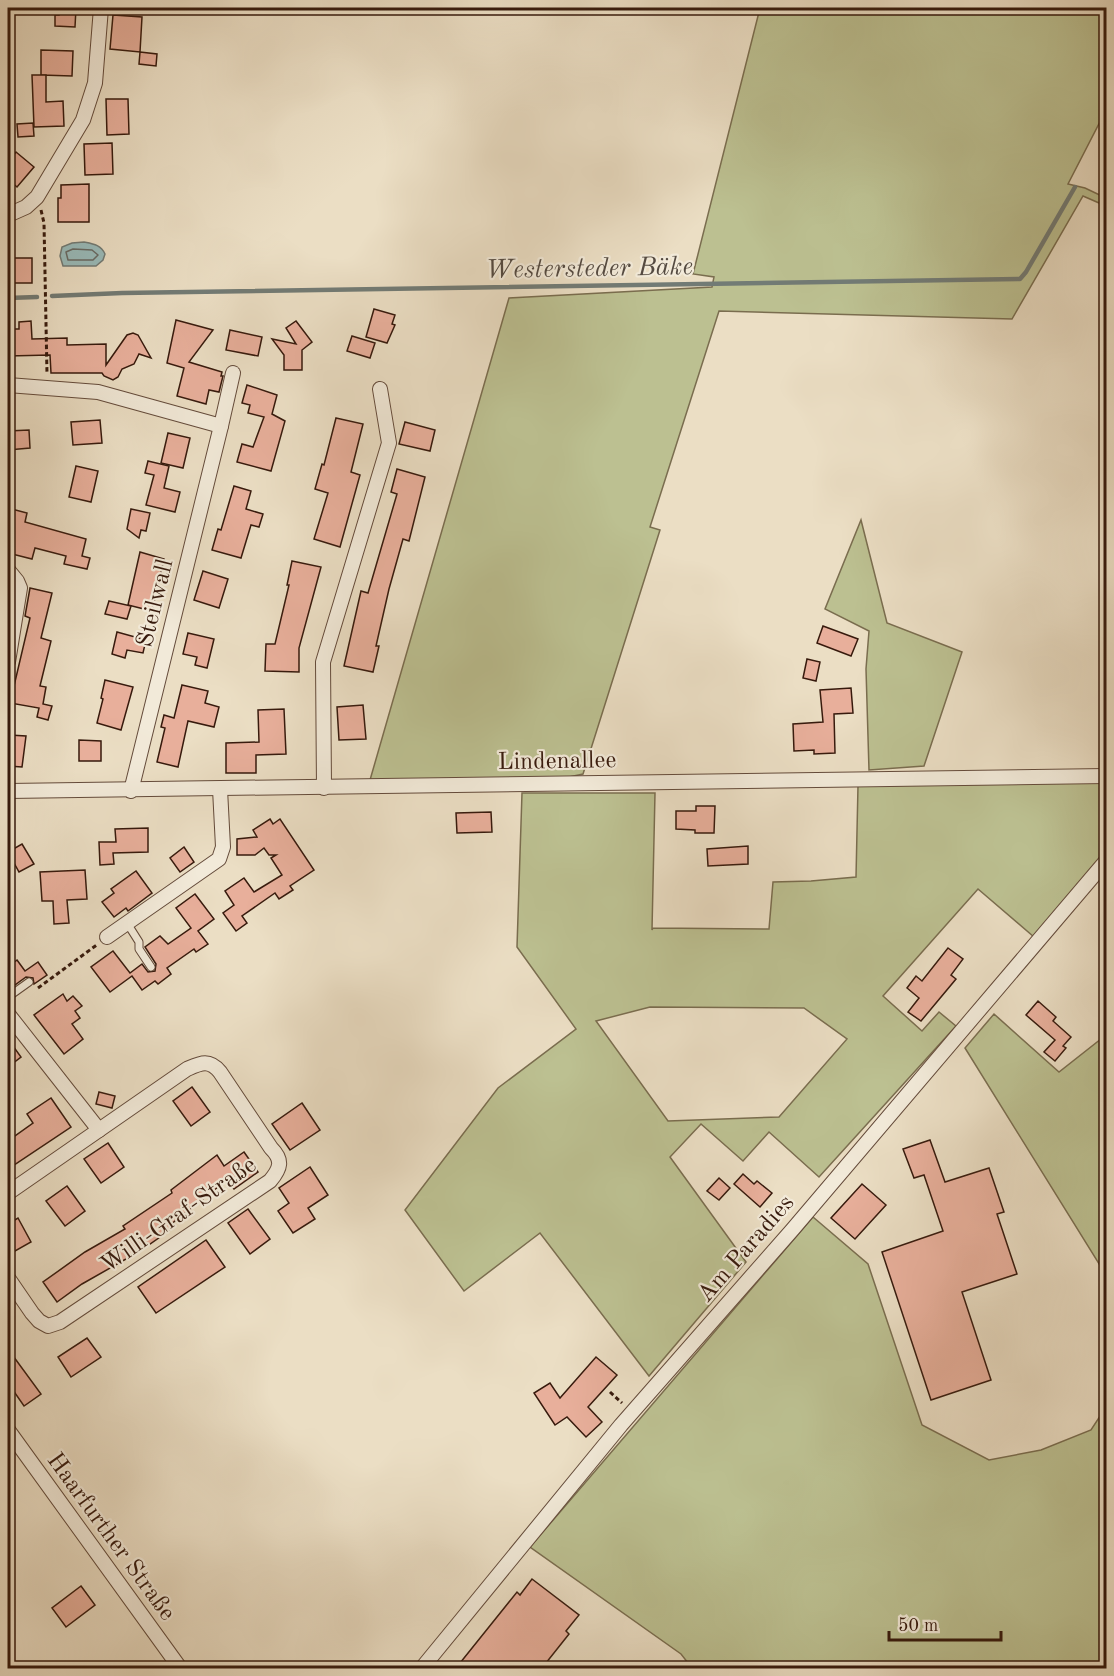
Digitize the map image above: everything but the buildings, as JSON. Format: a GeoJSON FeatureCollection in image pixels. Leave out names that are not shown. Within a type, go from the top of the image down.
{"type":"FeatureCollection","features":[{"type":"Feature","properties":{"kind":"street"},"geometry":{"type":"LineString","coordinates":[[8,215],[26,207],[37,197],[83,120],[95,83],[101,8]]}},
{"type":"Feature","properties":{"kind":"street","name":"Steilwall"},"geometry":{"type":"LineString","coordinates":[[131,791],[233,374]]}},
{"type":"Feature","properties":{"kind":"street"},"geometry":{"type":"LineString","coordinates":[[8,385],[98,392],[221,426]]}},
{"type":"Feature","properties":{"kind":"street"},"geometry":{"type":"LineString","coordinates":[[324,788],[323,662],[389,443],[380,389]]}},
{"type":"Feature","properties":{"kind":"street"},"geometry":{"type":"LineString","coordinates":[[8,570],[20,588],[8,662]]}},
{"type":"Feature","properties":{"kind":"street","name":"Lindenallee"},"geometry":{"type":"LineString","coordinates":[[8,791],[1107,776]]}},
{"type":"Feature","properties":{"kind":"street"},"geometry":{"type":"LineString","coordinates":[[107,937],[219,859],[223,847],[220,789]]}},
{"type":"Feature","properties":{"kind":"street","name":"Am Paradies"},"geometry":{"type":"LineString","coordinates":[[422,1668],[621,1425],[793,1229],[1107,861]]}},
{"type":"Feature","properties":{"kind":"street"},"geometry":{"type":"LineString","coordinates":[[8,1014],[99,1130]]}},
{"type":"Feature","properties":{"kind":"street","name":"Willi-Graf-Straße"},"geometry":{"type":"LineString","coordinates":[[8,1193],[187,1069],[206,1062],[214,1065],[220,1072],[278,1155],[278,1172],[270,1180],[60,1322],[48,1326],[39,1321],[8,1282]]}},
{"type":"Feature","properties":{"kind":"street","name":"Haarfurther Straße"},"geometry":{"type":"LineString","coordinates":[[8,1430],[180,1668]]}},
{"type":"Feature","properties":{"kind":"lane"},"geometry":{"type":"LineString","coordinates":[[127,923],[140,942],[138,949],[151,967]]}},
{"type":"Feature","properties":{"kind":"lane"},"geometry":{"type":"LineString","coordinates":[[8,997],[29,982]]}},
{"type":"Feature","properties":{"kind":"path"},"geometry":{"type":"LineString","coordinates":[[37,197],[44,223],[47,388]]}},
{"type":"Feature","properties":{"kind":"path"},"geometry":{"type":"LineString","coordinates":[[35,990],[107,937]]}},
{"type":"Feature","properties":{"kind":"green space"},"geometry":{"type":"Polygon","coordinates":[[[760,8],[954,8],[954,10],[970,10],[971,8],[1106,8],[1106,110],[1068,184],[1085,188],[1106,198],[1106,206],[1083,196],[1012,319],[719,311],[650,527],[660,530],[583,774],[569,777],[370,780],[509,298],[712,287],[714,277],[693,274],[760,8]]]}},
{"type":"Feature","properties":{"kind":"green space"},"geometry":{"type":"Polygon","coordinates":[[[861,520],[887,623],[962,652],[924,766],[869,770],[866,669],[869,631],[825,609],[861,520]]]}},
{"type":"Feature","properties":{"kind":"green space"},"geometry":{"type":"Polygon","coordinates":[[[1106,782],[1106,852],[1034,937],[978,889],[883,996],[922,1031],[939,1012],[956,1026],[819,1177],[769,1132],[743,1161],[701,1124],[670,1157],[746,1262],[649,1376],[540,1233],[464,1291],[405,1210],[498,1088],[576,1029],[517,947],[522,793],[655,793],[652,930],[653,928],[769,929],[773,882],[856,877],[858,786],[1106,782]],[[650,1007],[596,1021],[668,1121],[779,1117],[847,1039],[804,1008],[650,1007]]]}},
{"type":"Feature","properties":{"kind":"green space"},"geometry":{"type":"Polygon","coordinates":[[[994,1014],[1059,1072],[1106,1035],[1106,1275],[965,1048],[994,1014]]]}},
{"type":"Feature","properties":{"kind":"green space"},"geometry":{"type":"Polygon","coordinates":[[[813,1217],[868,1264],[922,1425],[989,1460],[1041,1450],[1091,1430],[1106,1407],[1106,1668],[692,1668],[681,1654],[530,1547],[813,1217]]]}},
{"type":"Feature","properties":{"kind":"water"},"geometry":{"type":"Polygon","coordinates":[[[84,242],[99,247],[105,254],[103,260],[96,266],[63,266],[60,256],[62,247],[84,242]]]}},
{"type":"Feature","properties":{"kind":"waterway","name":"Westersteder Bäke"},"geometry":{"type":"LineString","coordinates":[[52,296],[1020,279],[1075,187]]}},
{"type":"Feature","properties":{"kind":"waterway","name":"Westersteder Bäke"},"geometry":{"type":"LineString","coordinates":[[8,298],[37,297]]}}]}
